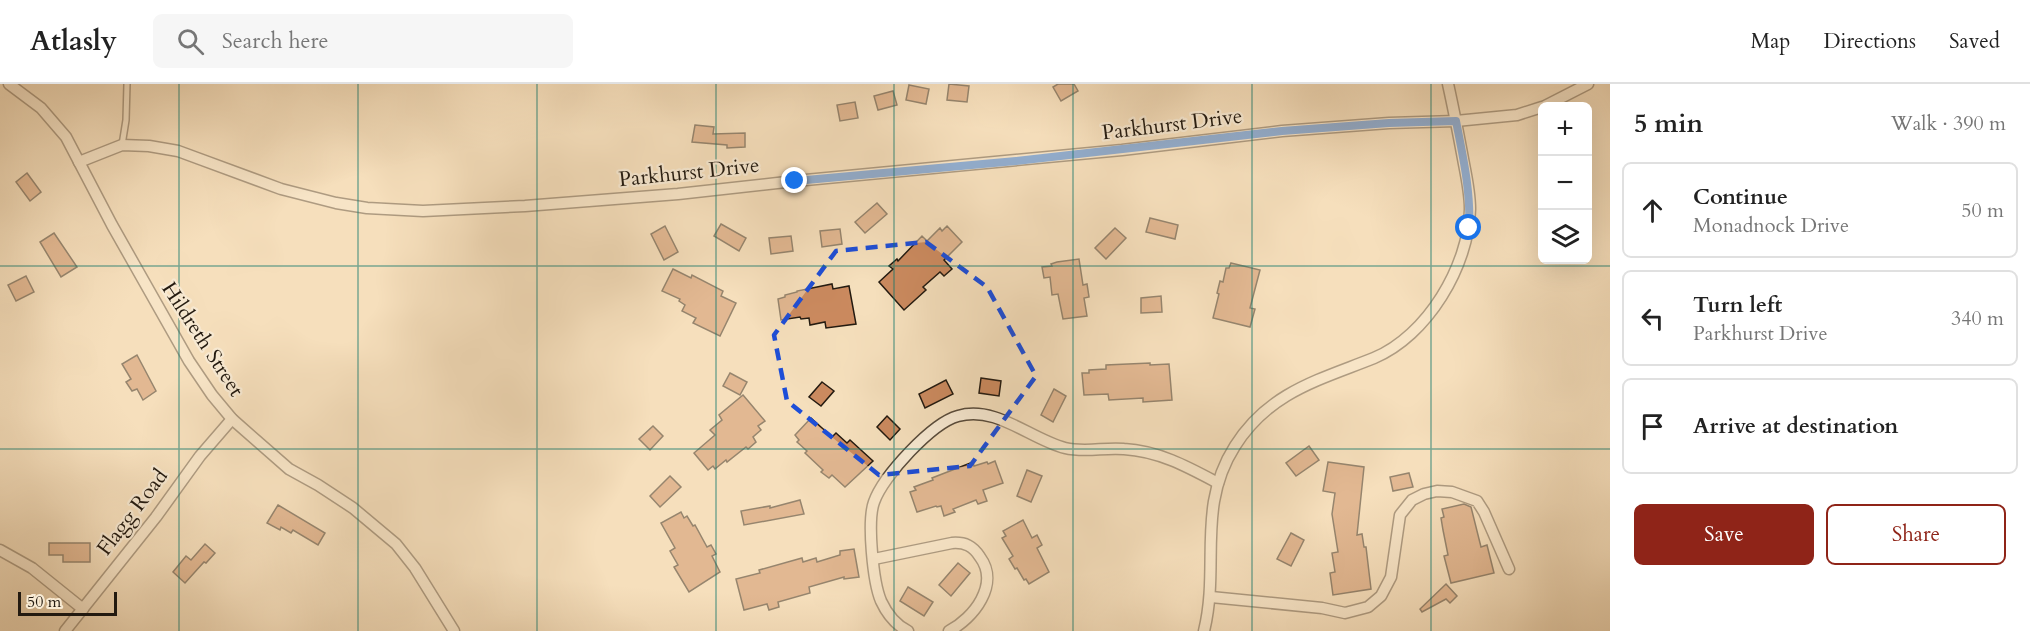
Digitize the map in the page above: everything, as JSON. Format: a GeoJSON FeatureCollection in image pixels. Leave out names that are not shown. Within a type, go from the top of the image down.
{"type":"FeatureCollection","features":[{"type":"Feature","properties":{"kind":"street","name":"Hildreth Street"},"geometry":{"type":"LineString","coordinates":[[9,84],[41,108],[66,137],[112,225],[189,361],[212,395],[232,419],[289,469],[353,508],[396,544],[415,568],[454,631]]}},
{"type":"Feature","properties":{"kind":"street"},"geometry":{"type":"LineString","coordinates":[[1204,631],[1211,597],[1210,526],[1218,483],[1234,447],[1250,425],[1269,407],[1302,386],[1389,351],[1413,333],[1436,305],[1456,267],[1469,228],[1470,208],[1448,84]]}},
{"type":"Feature","properties":{"kind":"street","name":"Parkhurst Drive"},"geometry":{"type":"LineString","coordinates":[[1554,102],[1588,84]]}},
{"type":"Feature","properties":{"kind":"street","name":"Parkhurst Drive"},"geometry":{"type":"LineString","coordinates":[[80,162],[122,145],[149,146],[178,151],[281,189],[336,203],[367,208],[423,211],[678,194],[1122,150],[1282,131],[1389,123],[1456,121],[1517,114],[1538,109]]}},
{"type":"Feature","properties":{"kind":"street"},"geometry":{"type":"LineString","coordinates":[[908,631],[893,620],[884,607],[879,592],[871,518],[879,491],[896,468],[932,431],[947,420],[960,415],[978,414],[989,416],[1054,444],[1072,449],[1091,451],[1123,448],[1144,451],[1176,462],[1218,483]]}},
{"type":"Feature","properties":{"kind":"street","name":"Flagg Road"},"geometry":{"type":"LineString","coordinates":[[65,631],[156,517],[179,483],[232,419]]}},
{"type":"Feature","properties":{"kind":"street"},"geometry":{"type":"LineString","coordinates":[[1211,597],[1322,608],[1346,613],[1368,607],[1381,596],[1391,577],[1400,515],[1413,500],[1437,491],[1452,492],[1477,501],[1509,569]]}},
{"type":"Feature","properties":{"kind":"street"},"geometry":{"type":"LineString","coordinates":[[874,559],[952,543],[968,544],[974,549],[982,558],[987,570],[987,588],[963,620],[949,631]]}},
{"type":"Feature","properties":{"kind":"street"},"geometry":{"type":"LineString","coordinates":[[0,550],[32,568],[83,609]]}},
{"type":"Feature","properties":{"kind":"lane"},"geometry":{"type":"LineString","coordinates":[[122,145],[126,120],[127,84]]}},
{"type":"Feature","properties":{"kind":"highlighted area"},"geometry":{"type":"Polygon","coordinates":[[[926,242],[987,287],[1036,376],[970,466],[879,475],[787,401],[774,335],[836,251],[926,242]]]}},
{"type":"Feature","properties":{"kind":"building"},"geometry":{"type":"Polygon","coordinates":[[[949,84],[969,86],[967,102],[947,100],[949,84]]]}},
{"type":"Feature","properties":{"kind":"building"},"geometry":{"type":"Polygon","coordinates":[[[1058,84],[1074,84],[1078,91],[1061,101],[1053,87],[1058,84]]]}},
{"type":"Feature","properties":{"kind":"building"},"geometry":{"type":"Polygon","coordinates":[[[909,85],[929,89],[926,104],[906,100],[909,85]]]}},
{"type":"Feature","properties":{"kind":"building"},"geometry":{"type":"Polygon","coordinates":[[[893,91],[897,105],[878,110],[874,96],[893,91]]]}},
{"type":"Feature","properties":{"kind":"building"},"geometry":{"type":"Polygon","coordinates":[[[855,102],[858,118],[840,121],[837,105],[855,102]]]}},
{"type":"Feature","properties":{"kind":"building"},"geometry":{"type":"Polygon","coordinates":[[[695,125],[714,127],[713,134],[745,133],[745,147],[727,148],[727,145],[692,142],[695,125]]]}},
{"type":"Feature","properties":{"kind":"building"},"geometry":{"type":"Polygon","coordinates":[[[27,173],[41,192],[30,201],[16,182],[27,173]]]}},
{"type":"Feature","properties":{"kind":"building"},"geometry":{"type":"Polygon","coordinates":[[[877,203],[887,214],[865,233],[855,222],[877,203]]]}},
{"type":"Feature","properties":{"kind":"building"},"geometry":{"type":"Polygon","coordinates":[[[1150,218],[1178,225],[1175,239],[1146,232],[1150,218]]]}},
{"type":"Feature","properties":{"kind":"building"},"geometry":{"type":"Polygon","coordinates":[[[721,224],[746,238],[739,251],[714,236],[721,224]]]}},
{"type":"Feature","properties":{"kind":"building"},"geometry":{"type":"Polygon","coordinates":[[[665,226],[678,252],[664,260],[651,234],[665,226]]]}},
{"type":"Feature","properties":{"kind":"building"},"geometry":{"type":"Polygon","coordinates":[[[947,226],[962,242],[944,260],[952,269],[944,276],[940,272],[923,287],[926,290],[904,310],[879,282],[893,269],[889,266],[897,259],[898,261],[922,236],[927,241],[940,228],[942,231],[947,226]]]}},
{"type":"Feature","properties":{"kind":"building"},"geometry":{"type":"Polygon","coordinates":[[[1115,228],[1126,238],[1106,259],[1095,248],[1115,228]]]}},
{"type":"Feature","properties":{"kind":"building"},"geometry":{"type":"Polygon","coordinates":[[[840,229],[842,244],[822,247],[820,231],[840,229]]]}},
{"type":"Feature","properties":{"kind":"building"},"geometry":{"type":"Polygon","coordinates":[[[54,233],[77,267],[61,277],[40,242],[54,233]]]}},
{"type":"Feature","properties":{"kind":"building"},"geometry":{"type":"Polygon","coordinates":[[[791,236],[793,251],[771,254],[769,238],[791,236]]]}},
{"type":"Feature","properties":{"kind":"building"},"geometry":{"type":"Polygon","coordinates":[[[1079,259],[1083,285],[1087,284],[1089,297],[1084,298],[1087,316],[1063,319],[1058,294],[1052,295],[1050,277],[1044,278],[1042,267],[1079,259]]]}},
{"type":"Feature","properties":{"kind":"building"},"geometry":{"type":"Polygon","coordinates":[[[1231,263],[1260,270],[1250,308],[1255,309],[1250,327],[1213,318],[1220,281],[1223,282],[1226,268],[1229,268],[1231,263]]]}},
{"type":"Feature","properties":{"kind":"building"},"geometry":{"type":"Polygon","coordinates":[[[673,269],[691,278],[692,275],[723,291],[721,296],[736,303],[720,336],[693,323],[696,318],[682,311],[685,305],[679,301],[680,299],[662,291],[673,269]]]}},
{"type":"Feature","properties":{"kind":"building"},"geometry":{"type":"Polygon","coordinates":[[[26,276],[34,292],[16,301],[8,285],[26,276]]]}},
{"type":"Feature","properties":{"kind":"building"},"geometry":{"type":"Polygon","coordinates":[[[832,284],[833,289],[849,286],[856,324],[826,328],[825,322],[810,325],[809,318],[781,320],[778,299],[797,291],[832,284]]]}},
{"type":"Feature","properties":{"kind":"building"},"geometry":{"type":"Polygon","coordinates":[[[1161,296],[1162,312],[1141,313],[1141,298],[1161,296]]]}},
{"type":"Feature","properties":{"kind":"building"},"geometry":{"type":"Polygon","coordinates":[[[137,355],[156,391],[143,400],[137,389],[132,391],[126,382],[131,379],[122,364],[137,355]]]}},
{"type":"Feature","properties":{"kind":"building"},"geometry":{"type":"Polygon","coordinates":[[[1150,363],[1150,365],[1169,364],[1172,400],[1143,402],[1143,398],[1109,400],[1108,394],[1084,395],[1082,373],[1089,373],[1089,370],[1106,369],[1106,365],[1150,363]]]}},
{"type":"Feature","properties":{"kind":"building"},"geometry":{"type":"Polygon","coordinates":[[[730,373],[747,382],[740,395],[723,386],[730,373]]]}},
{"type":"Feature","properties":{"kind":"building"},"geometry":{"type":"Polygon","coordinates":[[[981,378],[1001,381],[999,396],[979,393],[981,378]]]}},
{"type":"Feature","properties":{"kind":"building"},"geometry":{"type":"Polygon","coordinates":[[[946,380],[953,394],[925,408],[919,394],[946,380]]]}},
{"type":"Feature","properties":{"kind":"building"},"geometry":{"type":"Polygon","coordinates":[[[822,382],[834,391],[821,406],[809,397],[822,382]]]}},
{"type":"Feature","properties":{"kind":"building"},"geometry":{"type":"Polygon","coordinates":[[[1054,389],[1066,396],[1053,422],[1041,415],[1054,389]]]}},
{"type":"Feature","properties":{"kind":"building"},"geometry":{"type":"Polygon","coordinates":[[[743,395],[765,421],[758,426],[761,430],[753,437],[756,442],[715,469],[713,466],[708,470],[694,453],[715,435],[710,430],[722,420],[719,415],[743,395]]]}},
{"type":"Feature","properties":{"kind":"building"},"geometry":{"type":"Polygon","coordinates":[[[887,416],[900,429],[890,440],[877,427],[887,416]]]}},
{"type":"Feature","properties":{"kind":"building"},"geometry":{"type":"Polygon","coordinates":[[[811,418],[832,437],[836,433],[847,443],[850,440],[873,461],[845,487],[832,475],[829,478],[821,472],[823,470],[797,442],[799,440],[795,435],[811,418]]]}},
{"type":"Feature","properties":{"kind":"building"},"geometry":{"type":"Polygon","coordinates":[[[653,426],[663,436],[650,450],[639,439],[653,426]]]}},
{"type":"Feature","properties":{"kind":"building"},"geometry":{"type":"Polygon","coordinates":[[[1309,446],[1319,460],[1296,476],[1286,463],[1309,446]]]}},
{"type":"Feature","properties":{"kind":"building"},"geometry":{"type":"Polygon","coordinates":[[[995,461],[1003,483],[983,490],[987,501],[978,504],[976,500],[953,509],[955,512],[944,516],[941,506],[917,512],[910,492],[916,490],[914,487],[973,462],[974,466],[995,461]]]}},
{"type":"Feature","properties":{"kind":"building"},"geometry":{"type":"Polygon","coordinates":[[[1328,462],[1364,467],[1357,535],[1362,534],[1364,547],[1366,547],[1371,589],[1333,595],[1330,573],[1335,572],[1332,553],[1338,552],[1332,514],[1335,493],[1323,491],[1328,462]]]}},
{"type":"Feature","properties":{"kind":"building"},"geometry":{"type":"Polygon","coordinates":[[[1027,470],[1042,476],[1031,502],[1017,496],[1027,470]]]}},
{"type":"Feature","properties":{"kind":"building"},"geometry":{"type":"Polygon","coordinates":[[[1409,473],[1413,487],[1393,491],[1390,477],[1409,473]]]}},
{"type":"Feature","properties":{"kind":"building"},"geometry":{"type":"Polygon","coordinates":[[[670,476],[681,487],[660,507],[650,496],[670,476]]]}},
{"type":"Feature","properties":{"kind":"building"},"geometry":{"type":"Polygon","coordinates":[[[800,500],[804,514],[744,525],[741,511],[770,506],[770,508],[800,500]]]}},
{"type":"Feature","properties":{"kind":"building"},"geometry":{"type":"Polygon","coordinates":[[[1464,504],[1471,507],[1481,547],[1487,545],[1494,573],[1451,583],[1444,556],[1448,555],[1441,518],[1444,517],[1442,509],[1464,504]]]}},
{"type":"Feature","properties":{"kind":"building"},"geometry":{"type":"Polygon","coordinates":[[[278,505],[325,533],[318,545],[293,530],[291,533],[267,523],[278,505]]]}},
{"type":"Feature","properties":{"kind":"building"},"geometry":{"type":"Polygon","coordinates":[[[681,512],[684,518],[687,516],[693,526],[695,525],[707,547],[711,545],[716,554],[712,556],[720,572],[689,592],[674,567],[678,565],[670,551],[675,548],[661,523],[681,512]]]}},
{"type":"Feature","properties":{"kind":"building"},"geometry":{"type":"Polygon","coordinates":[[[1023,520],[1032,538],[1037,535],[1042,545],[1037,548],[1049,572],[1029,584],[1009,559],[1013,556],[1002,538],[1006,536],[1003,531],[1023,520]]]}},
{"type":"Feature","properties":{"kind":"building"},"geometry":{"type":"Polygon","coordinates":[[[1291,533],[1304,540],[1291,566],[1277,559],[1291,533]]]}},
{"type":"Feature","properties":{"kind":"building"},"geometry":{"type":"Polygon","coordinates":[[[49,543],[90,543],[90,562],[63,562],[63,555],[49,555],[49,543]]]}},
{"type":"Feature","properties":{"kind":"building"},"geometry":{"type":"Polygon","coordinates":[[[205,544],[215,553],[185,583],[173,572],[186,556],[191,560],[205,544]]]}},
{"type":"Feature","properties":{"kind":"building"},"geometry":{"type":"Polygon","coordinates":[[[854,549],[859,577],[844,579],[844,577],[809,587],[810,593],[778,602],[779,607],[769,610],[767,604],[744,610],[736,579],[802,558],[803,562],[816,558],[817,562],[840,555],[840,551],[854,549]]]}},
{"type":"Feature","properties":{"kind":"building"},"geometry":{"type":"Polygon","coordinates":[[[958,563],[970,573],[951,596],[939,585],[958,563]]]}},
{"type":"Feature","properties":{"kind":"building"},"geometry":{"type":"Polygon","coordinates":[[[1446,584],[1457,596],[1450,603],[1446,599],[1422,612],[1420,609],[1446,584]]]}},
{"type":"Feature","properties":{"kind":"building"},"geometry":{"type":"Polygon","coordinates":[[[908,587],[933,602],[924,616],[900,601],[908,587]]]}},
{"type":"Feature","properties":{"kind":"route"},"geometry":{"type":"LineString","coordinates":[[795,181],[1016,161],[1282,131],[1389,123],[1456,121],[1468,189],[1469,228]]}}]}
